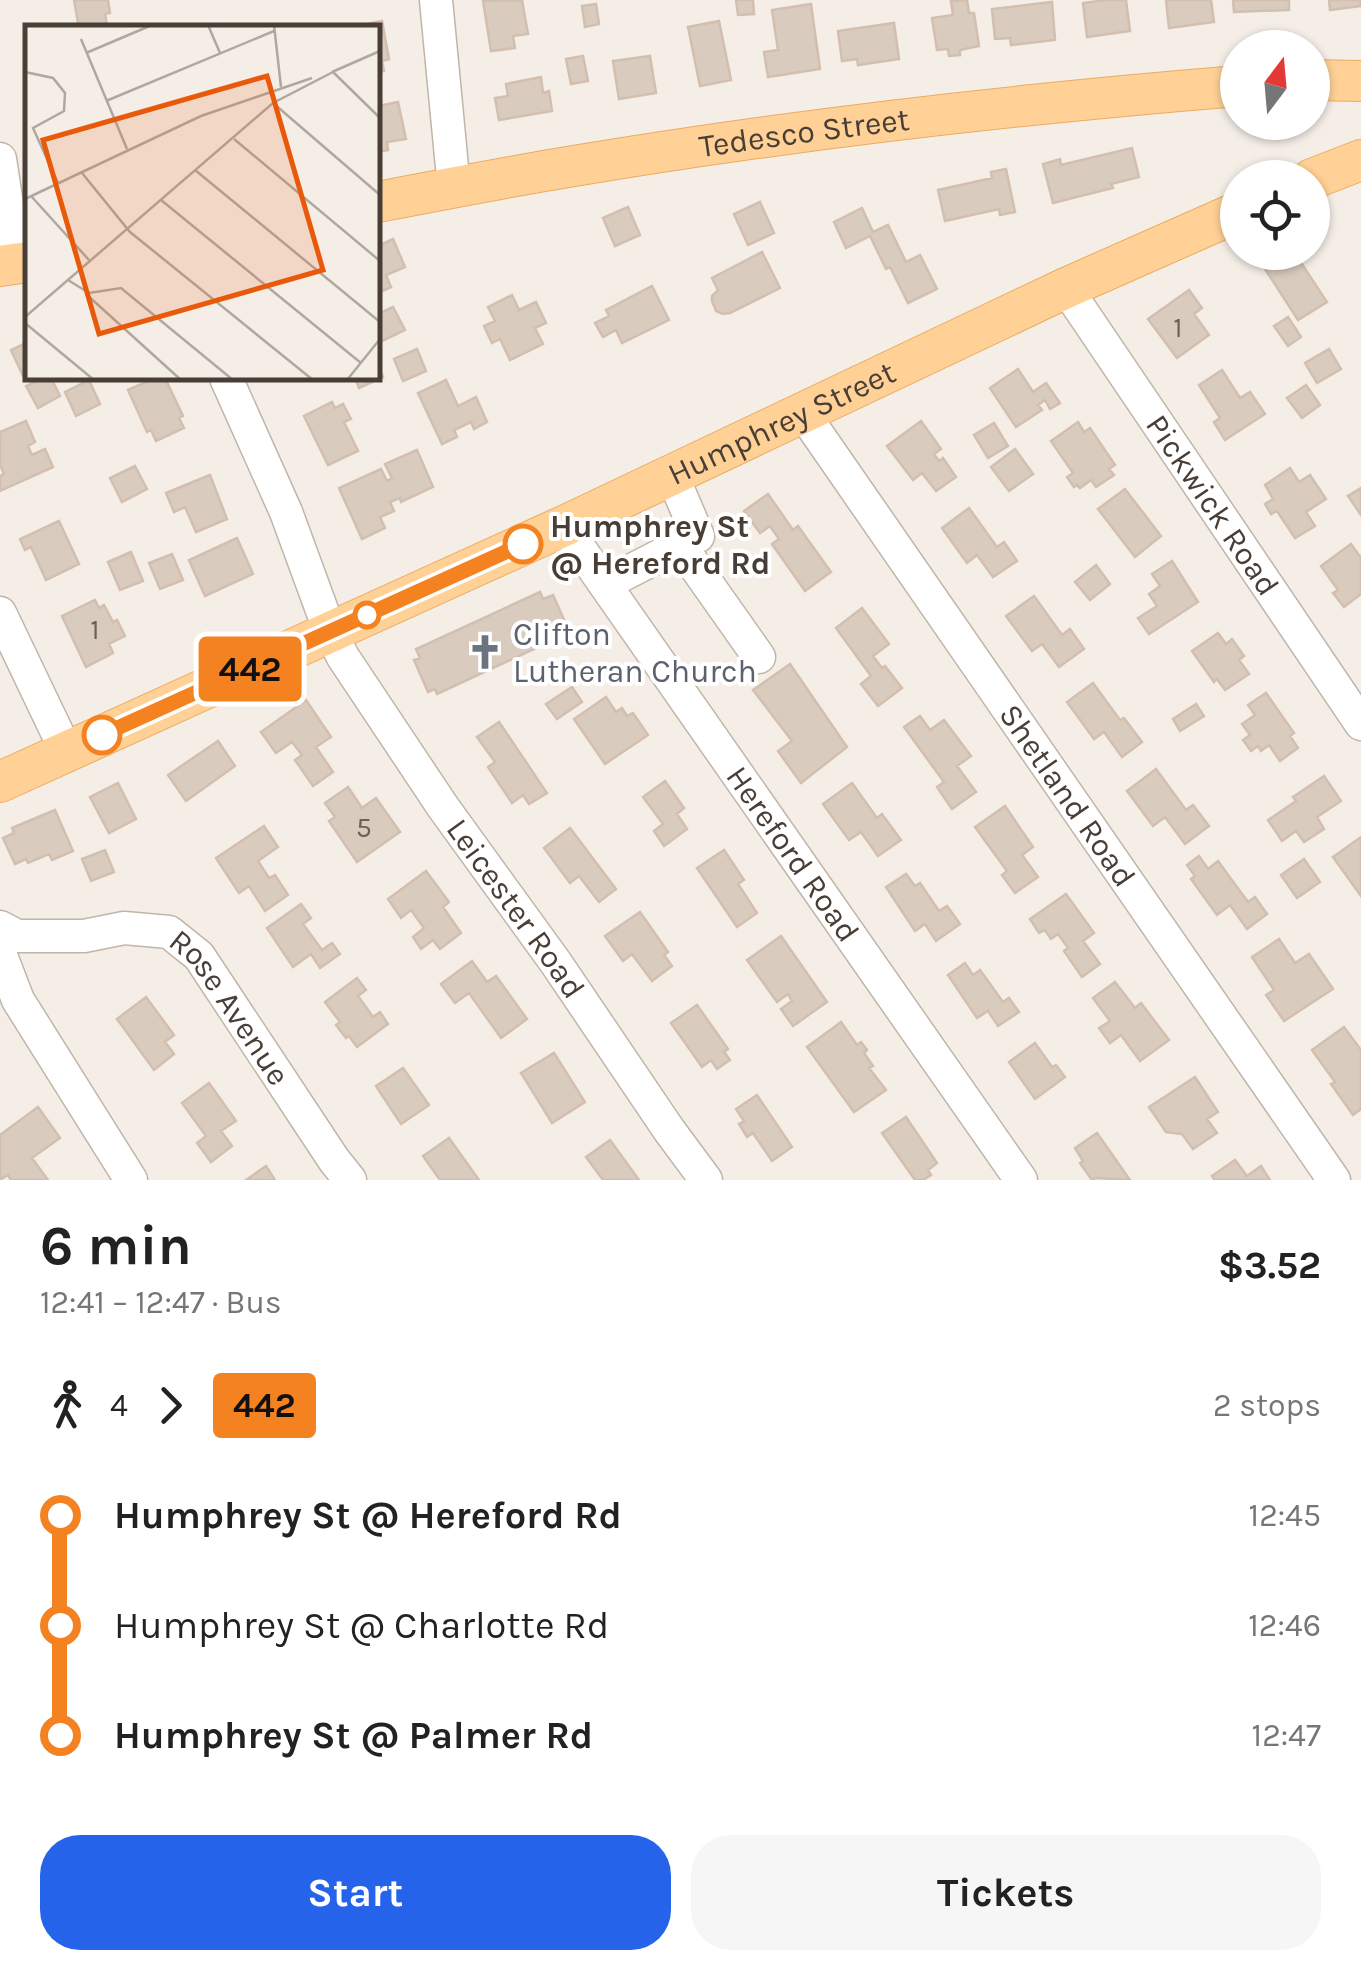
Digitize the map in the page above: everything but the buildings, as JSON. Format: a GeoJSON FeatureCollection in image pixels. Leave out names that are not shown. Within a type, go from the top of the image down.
{"type":"FeatureCollection","features":[{"type":"Feature","properties":{"kind":"main road"},"geometry":{"type":"LineString","coordinates":[[1330,81],[1361,82]]}},
{"type":"Feature","properties":{"kind":"main road","name":"Tedesco Street"},"geometry":{"type":"LineString","coordinates":[[380,202],[581,165],[811,132],[995,109],[1220,88]]}},
{"type":"Feature","properties":{"kind":"main road"},"geometry":{"type":"LineString","coordinates":[[1330,173],[1359,163]]}},
{"type":"Feature","properties":{"kind":"main road","name":"Humphrey Street"},"geometry":{"type":"LineString","coordinates":[[0,782],[564,526],[1066,288],[1220,220]]}},
{"type":"Feature","properties":{"kind":"street"},"geometry":{"type":"LineString","coordinates":[[436,0],[454,188]]}},
{"type":"Feature","properties":{"kind":"street"},"geometry":{"type":"LineString","coordinates":[[0,159],[14,264]]}},
{"type":"Feature","properties":{"kind":"street","name":"Pickwick Road"},"geometry":{"type":"LineString","coordinates":[[1066,288],[1361,724]]}},
{"type":"Feature","properties":{"kind":"street","name":"Leicester Road"},"geometry":{"type":"LineString","coordinates":[[227,380],[286,512],[342,657],[443,808],[706,1180]]}},
{"type":"Feature","properties":{"kind":"street","name":"Shetland Road"},"geometry":{"type":"LineString","coordinates":[[803,413],[1334,1180]]}},
{"type":"Feature","properties":{"kind":"street"},"geometry":{"type":"LineString","coordinates":[[605,584],[698,536],[672,475]]}},
{"type":"Feature","properties":{"kind":"street","name":"Hereford Road"},"geometry":{"type":"LineString","coordinates":[[564,526],[1021,1180]]}},
{"type":"Feature","properties":{"kind":"street"},"geometry":{"type":"LineString","coordinates":[[680,545],[760,656]]}},
{"type":"Feature","properties":{"kind":"street"},"geometry":{"type":"LineString","coordinates":[[0,612],[66,751]]}},
{"type":"Feature","properties":{"kind":"street","name":"Rose Avenue"},"geometry":{"type":"LineString","coordinates":[[0,927],[18,936],[84,936],[124,928],[169,932],[199,956],[350,1180]]}},
{"type":"Feature","properties":{"kind":"street"},"geometry":{"type":"LineString","coordinates":[[0,953],[18,1000],[130,1180]]}},
{"type":"Feature","properties":{"kind":"bus line","name":"442"},"geometry":{"type":"LineString","coordinates":[[102,735],[523,544]]}},
{"type":"Feature","properties":{"kind":"place","name":"Humphrey St @ Hereford Rd"},"geometry":{"type":"Point","coordinates":[523,544]}},
{"type":"Feature","properties":{"kind":"place","name":"Clifton Lutheran Church"},"geometry":{"type":"Point","coordinates":[485,652]}}]}
